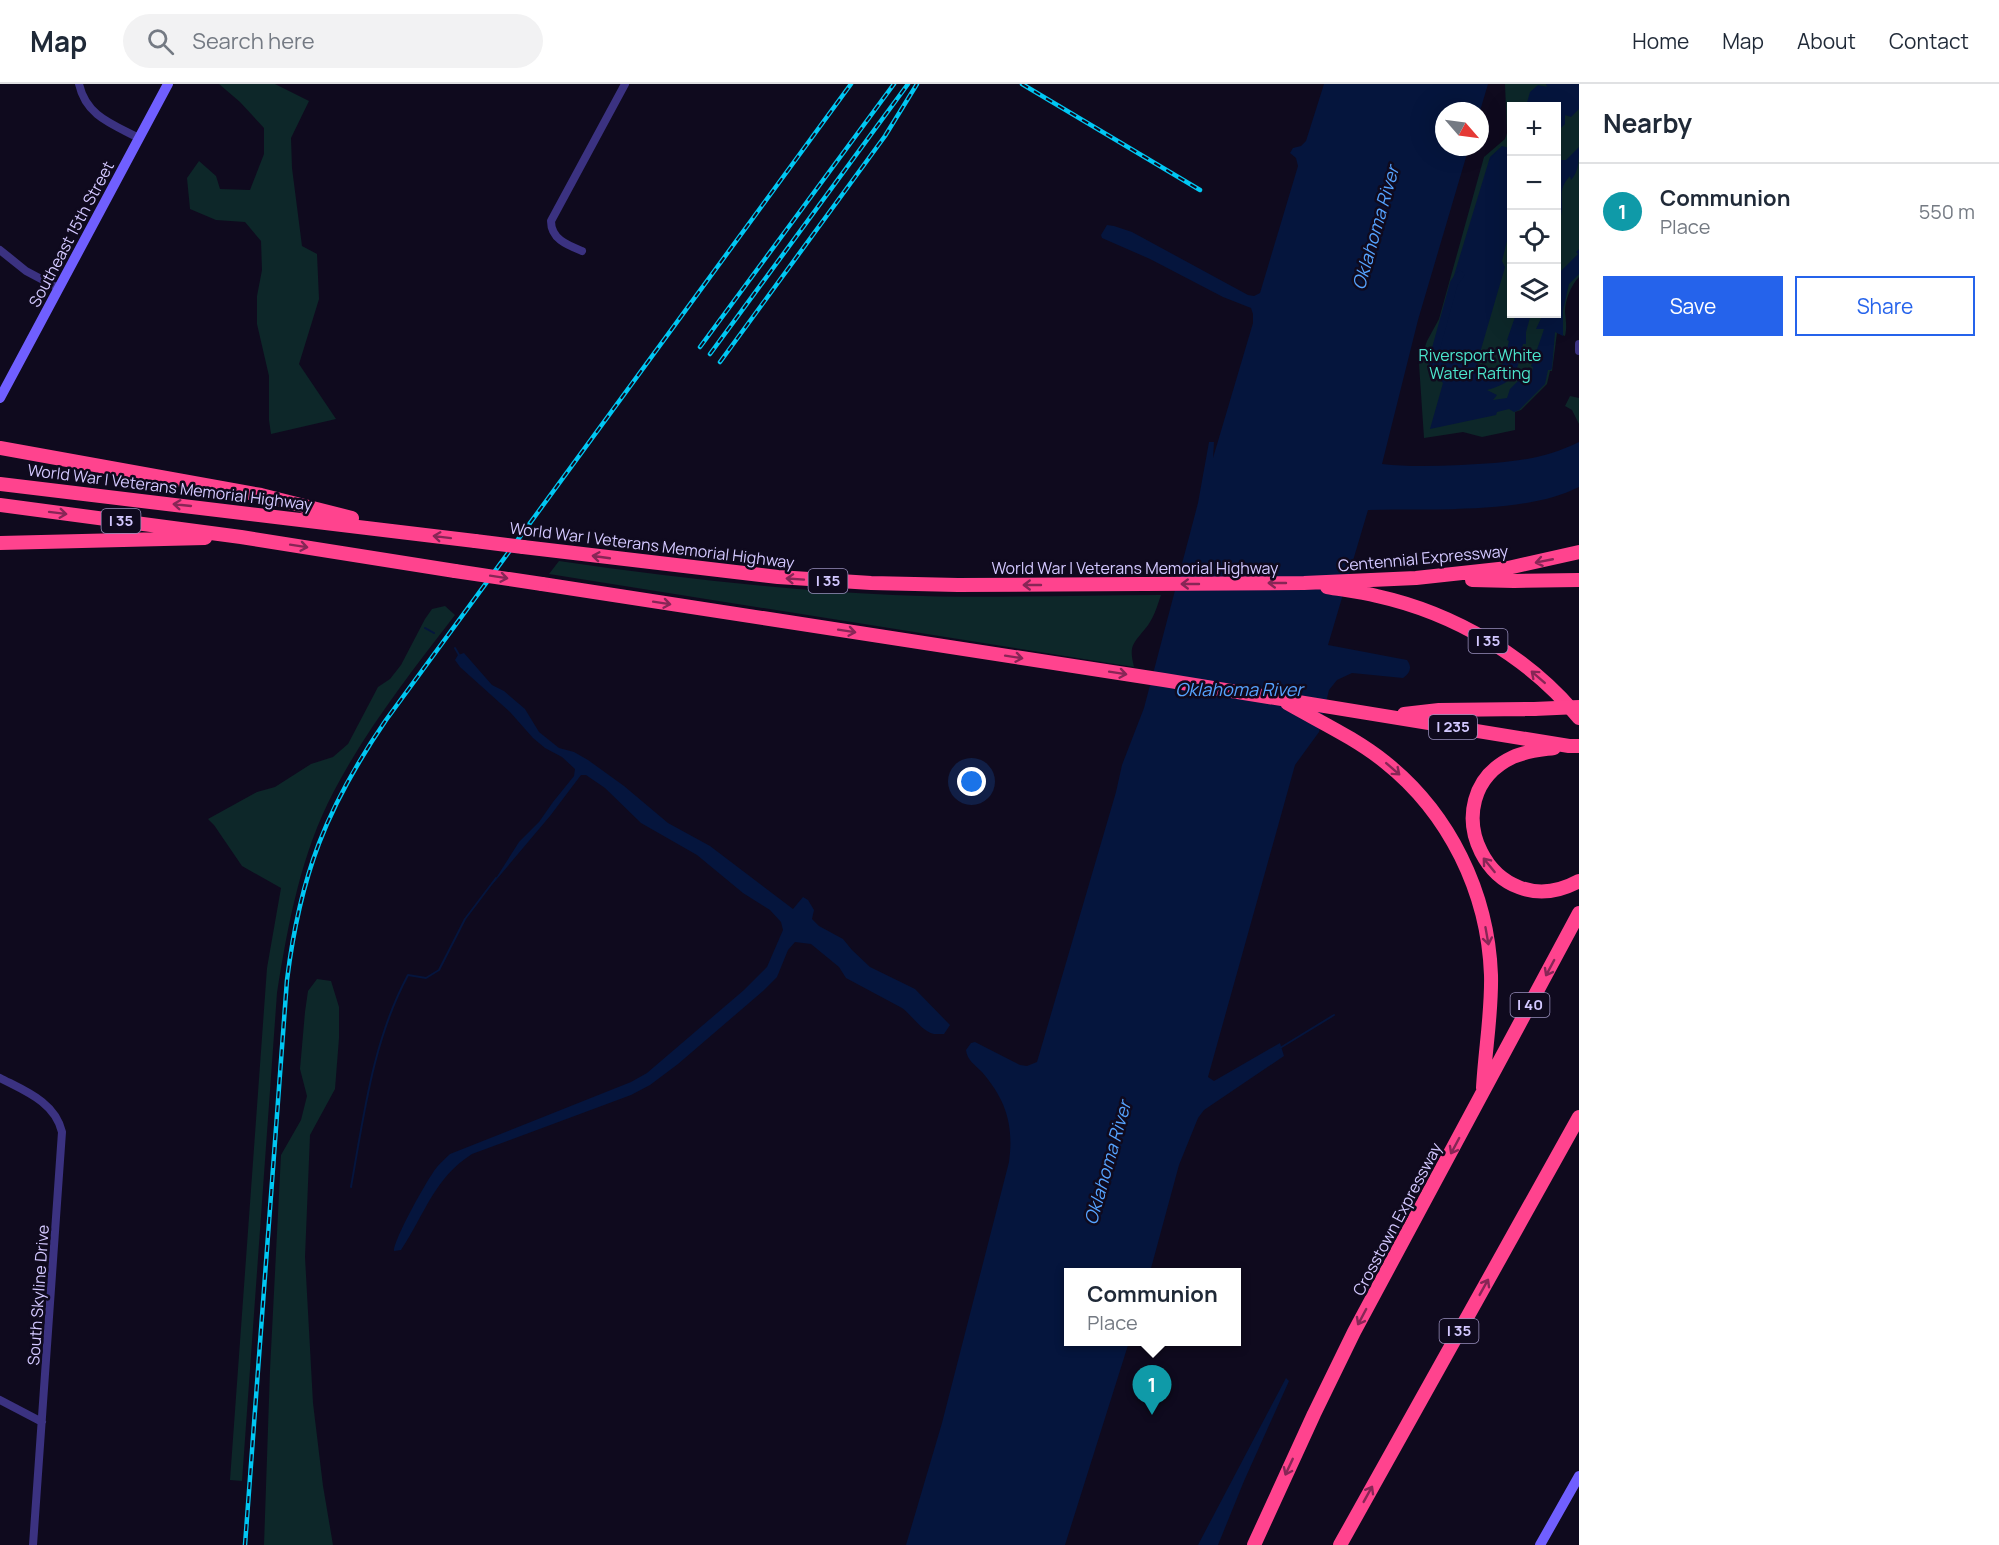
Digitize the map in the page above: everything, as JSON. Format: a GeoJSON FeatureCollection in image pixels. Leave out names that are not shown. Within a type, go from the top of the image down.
{"type":"FeatureCollection","features":[{"type":"Feature","properties":{"kind":"highway"},"geometry":{"type":"LineString","coordinates":[[0,448],[261,495],[409,533]]}},
{"type":"Feature","properties":{"kind":"highway","name":"World War I Veterans Memorial Highway"},"geometry":{"type":"LineString","coordinates":[[0,484],[716,571],[828,581],[912,585],[1305,583]]}},
{"type":"Feature","properties":{"kind":"highway","name":"I 35"},"geometry":{"type":"LineString","coordinates":[[0,506],[241,537],[1278,698],[1384,761],[1416,791],[1451,837],[1473,884],[1486,930],[1491,977],[1482,1094]]}},
{"type":"Feature","properties":{"kind":"highway"},"geometry":{"type":"LineString","coordinates":[[0,543],[241,537]]}},
{"type":"Feature","properties":{"kind":"highway","name":"Centennial Expressway"},"geometry":{"type":"LineString","coordinates":[[1305,583],[1416,578],[1508,568],[1579,552]]}},
{"type":"Feature","properties":{"kind":"highway"},"geometry":{"type":"LineString","coordinates":[[1416,578],[1579,580]]}},
{"type":"Feature","properties":{"kind":"highway","name":"I 35"},"geometry":{"type":"LineString","coordinates":[[1305,583],[1378,596],[1438,615],[1493,644],[1519,661],[1579,718]]}},
{"type":"Feature","properties":{"kind":"highway","name":"I 235"},"geometry":{"type":"LineString","coordinates":[[1278,698],[1574,746]]}},
{"type":"Feature","properties":{"kind":"highway"},"geometry":{"type":"LineString","coordinates":[[1383,716],[1439,710],[1579,707]]}},
{"type":"Feature","properties":{"kind":"highway"},"geometry":{"type":"LineString","coordinates":[[1574,746],[1519,754],[1497,767],[1480,789],[1473,808],[1472,819],[1479,851],[1491,869],[1505,881],[1537,892],[1561,889],[1579,881]]}},
{"type":"Feature","properties":{"kind":"highway","name":"Crosstown Expressway"},"geometry":{"type":"LineString","coordinates":[[1254,1545],[1309,1423],[1354,1332],[1578,915]]}},
{"type":"Feature","properties":{"kind":"highway","name":"I 35"},"geometry":{"type":"LineString","coordinates":[[1340,1545],[1579,1117]]}},
{"type":"Feature","properties":{"kind":"main road","name":"Southeast 15th Street"},"geometry":{"type":"LineString","coordinates":[[0,398],[168,84]]}},
{"type":"Feature","properties":{"kind":"main road"},"geometry":{"type":"LineString","coordinates":[[1540,1545],[1579,1476]]}},
{"type":"Feature","properties":{"kind":"street"},"geometry":{"type":"LineString","coordinates":[[79,84],[82,97],[92,111],[139,138]]}},
{"type":"Feature","properties":{"kind":"street"},"geometry":{"type":"LineString","coordinates":[[582,251],[559,240],[551,230],[551,221],[625,84]]}},
{"type":"Feature","properties":{"kind":"street"},"geometry":{"type":"LineString","coordinates":[[0,250],[26,271],[58,288]]}},
{"type":"Feature","properties":{"kind":"street"},"geometry":{"type":"LineString","coordinates":[[1579,344],[1579,351]]}},
{"type":"Feature","properties":{"kind":"street","name":"South Skyline Drive"},"geometry":{"type":"LineString","coordinates":[[0,1078],[45,1104],[56,1116],[62,1132],[33,1545]]}},
{"type":"Feature","properties":{"kind":"street"},"geometry":{"type":"LineString","coordinates":[[0,1400],[42,1422]]}},
{"type":"Feature","properties":{"kind":"green space"},"geometry":{"type":"Polygon","coordinates":[[[219,84],[275,84],[309,101],[291,138],[292,168],[302,246],[317,254],[319,299],[299,364],[336,419],[271,434],[269,376],[257,324],[257,296],[262,270],[261,241],[245,222],[216,220],[190,209],[187,178],[199,161],[216,176],[220,189],[250,190],[264,154],[264,128],[240,102],[219,84]]]}},
{"type":"Feature","properties":{"kind":"green space","name":"Riversport White Water Rafting"},"geometry":{"type":"Polygon","coordinates":[[[1505,84],[1579,84],[1579,277],[1571,288],[1566,303],[1565,336],[1557,333],[1552,371],[1550,371],[1547,384],[1521,410],[1515,412],[1515,430],[1482,437],[1463,432],[1424,438],[1419,364],[1427,341],[1439,319],[1484,157],[1489,156],[1489,153],[1505,139],[1507,133],[1505,84]]]}},
{"type":"Feature","properties":{"kind":"green space"},"geometry":{"type":"Polygon","coordinates":[[[1570,396],[1579,398],[1579,424],[1572,410],[1565,406],[1570,396]]]}},
{"type":"Feature","properties":{"kind":"green space"},"geometry":{"type":"Polygon","coordinates":[[[559,561],[725,582],[851,593],[960,597],[1161,595],[1150,622],[1133,646],[1134,667],[549,574],[559,561]]]}},
{"type":"Feature","properties":{"kind":"green space"},"geometry":{"type":"Polygon","coordinates":[[[445,606],[455,615],[391,700],[347,768],[313,839],[297,889],[277,993],[242,1481],[230,1480],[267,968],[281,888],[242,866],[208,819],[257,792],[275,787],[311,764],[333,757],[348,744],[378,687],[390,679],[401,665],[432,609],[445,606]]]}},
{"type":"Feature","properties":{"kind":"green space"},"geometry":{"type":"Polygon","coordinates":[[[317,979],[331,981],[339,1007],[335,1089],[310,1135],[305,1257],[313,1403],[333,1545],[264,1545],[281,1155],[301,1120],[307,1096],[300,1069],[308,991],[317,979]]]}},
{"type":"Feature","properties":{"kind":"water","name":"Oklahoma River"},"geometry":{"type":"Polygon","coordinates":[[[1324,84],[1488,84],[1483,102],[1435,102],[1435,156],[1466,156],[1418,320],[1382,464],[1431,466],[1507,462],[1536,457],[1579,442],[1579,487],[1557,496],[1504,506],[1368,510],[1328,645],[1407,660],[1410,669],[1403,678],[1352,673],[1337,680],[1329,690],[1319,732],[1295,765],[1208,1077],[1214,1081],[1280,1043],[1284,1056],[1204,1110],[1198,1118],[1179,1165],[1151,1268],[1064,1268],[1064,1346],[1128,1346],[1065,1545],[906,1545],[942,1423],[1009,1162],[1009,1125],[1002,1103],[990,1082],[970,1060],[966,1050],[971,1043],[975,1042],[1020,1065],[1027,1066],[1037,1062],[1122,765],[1144,708],[1198,503],[1209,442],[1214,442],[1213,458],[1253,323],[1251,308],[1223,297],[1150,259],[1102,238],[1101,235],[1107,225],[1132,232],[1248,295],[1254,296],[1260,293],[1298,166],[1296,158],[1290,153],[1293,148],[1301,146],[1306,141],[1324,84]]]}},
{"type":"Feature","properties":{"kind":"water"},"geometry":{"type":"Polygon","coordinates":[[[1546,84],[1579,84],[1579,109],[1571,117],[1565,115],[1565,124],[1561,128],[1561,102],[1527,102],[1530,92],[1538,85],[1547,87],[1546,84]]]}},
{"type":"Feature","properties":{"kind":"water"},"geometry":{"type":"Polygon","coordinates":[[[1502,146],[1507,147],[1507,241],[1502,261],[1505,267],[1477,363],[1488,378],[1501,368],[1515,318],[1530,318],[1526,344],[1523,344],[1514,374],[1504,383],[1487,390],[1497,395],[1493,400],[1507,398],[1510,389],[1518,381],[1526,381],[1531,377],[1533,367],[1531,366],[1544,329],[1536,329],[1541,318],[1561,318],[1561,271],[1578,254],[1576,252],[1579,249],[1579,274],[1569,284],[1563,310],[1563,336],[1555,332],[1552,368],[1548,370],[1545,384],[1519,410],[1514,412],[1509,409],[1497,412],[1496,415],[1430,429],[1443,383],[1428,366],[1433,351],[1437,352],[1457,284],[1452,282],[1490,157],[1502,146]]]}},
{"type":"Feature","properties":{"kind":"water"},"geometry":{"type":"Polygon","coordinates":[[[1579,147],[1576,173],[1571,180],[1570,176],[1563,187],[1561,216],[1561,160],[1566,160],[1579,147]]]}},
{"type":"Feature","properties":{"kind":"water"},"geometry":{"type":"Polygon","coordinates":[[[464,653],[492,685],[504,691],[525,709],[539,732],[559,748],[574,752],[588,760],[624,786],[668,823],[710,846],[793,909],[803,897],[808,900],[814,910],[812,919],[819,926],[843,939],[870,967],[915,989],[950,1025],[944,1034],[929,1032],[902,1008],[846,978],[839,967],[811,944],[795,942],[788,950],[777,977],[763,991],[650,1085],[631,1095],[472,1154],[459,1164],[439,1185],[401,1250],[394,1251],[399,1234],[419,1195],[437,1167],[450,1154],[631,1082],[647,1073],[744,990],[767,967],[783,930],[781,922],[770,910],[743,893],[697,855],[641,823],[605,788],[586,775],[581,775],[491,886],[519,842],[539,822],[574,776],[575,769],[562,757],[533,738],[510,712],[460,667],[455,660],[458,655],[464,653]]]}},
{"type":"Feature","properties":{"kind":"water"},"geometry":{"type":"Polygon","coordinates":[[[1286,1378],[1289,1381],[1218,1545],[1198,1545],[1286,1378]]]}},
{"type":"Feature","properties":{"kind":"waterway"},"geometry":{"type":"LineString","coordinates":[[1438,362],[1435,352],[1454,283],[1460,275]]}},
{"type":"Feature","properties":{"kind":"waterway"},"geometry":{"type":"LineString","coordinates":[[425,628],[434,633]]}},
{"type":"Feature","properties":{"kind":"waterway"},"geometry":{"type":"LineString","coordinates":[[455,648],[459,655]]}},
{"type":"Feature","properties":{"kind":"waterway"},"geometry":{"type":"LineString","coordinates":[[351,1187],[371,1078],[386,1025],[396,1000],[408,975],[426,978],[439,970],[465,919],[496,878]]}},
{"type":"Feature","properties":{"kind":"waterway"},"geometry":{"type":"LineString","coordinates":[[1280,1048],[1334,1015]]}},
{"type":"Feature","properties":{"kind":"railway"},"geometry":{"type":"LineString","coordinates":[[245,1545],[287,980],[300,907],[319,844],[347,783],[386,720],[851,84]]}},
{"type":"Feature","properties":{"kind":"railway"},"geometry":{"type":"LineString","coordinates":[[700,347],[894,84]]}},
{"type":"Feature","properties":{"kind":"railway"},"geometry":{"type":"LineString","coordinates":[[710,354],[908,84]]}},
{"type":"Feature","properties":{"kind":"railway"},"geometry":{"type":"LineString","coordinates":[[720,362],[885,136],[917,84]]}},
{"type":"Feature","properties":{"kind":"railway"},"geometry":{"type":"LineString","coordinates":[[1022,84],[1200,190]]}},
{"type":"Feature","properties":{"kind":"place","name":"Communion"},"geometry":{"type":"Point","coordinates":[1152,1415]}}]}
